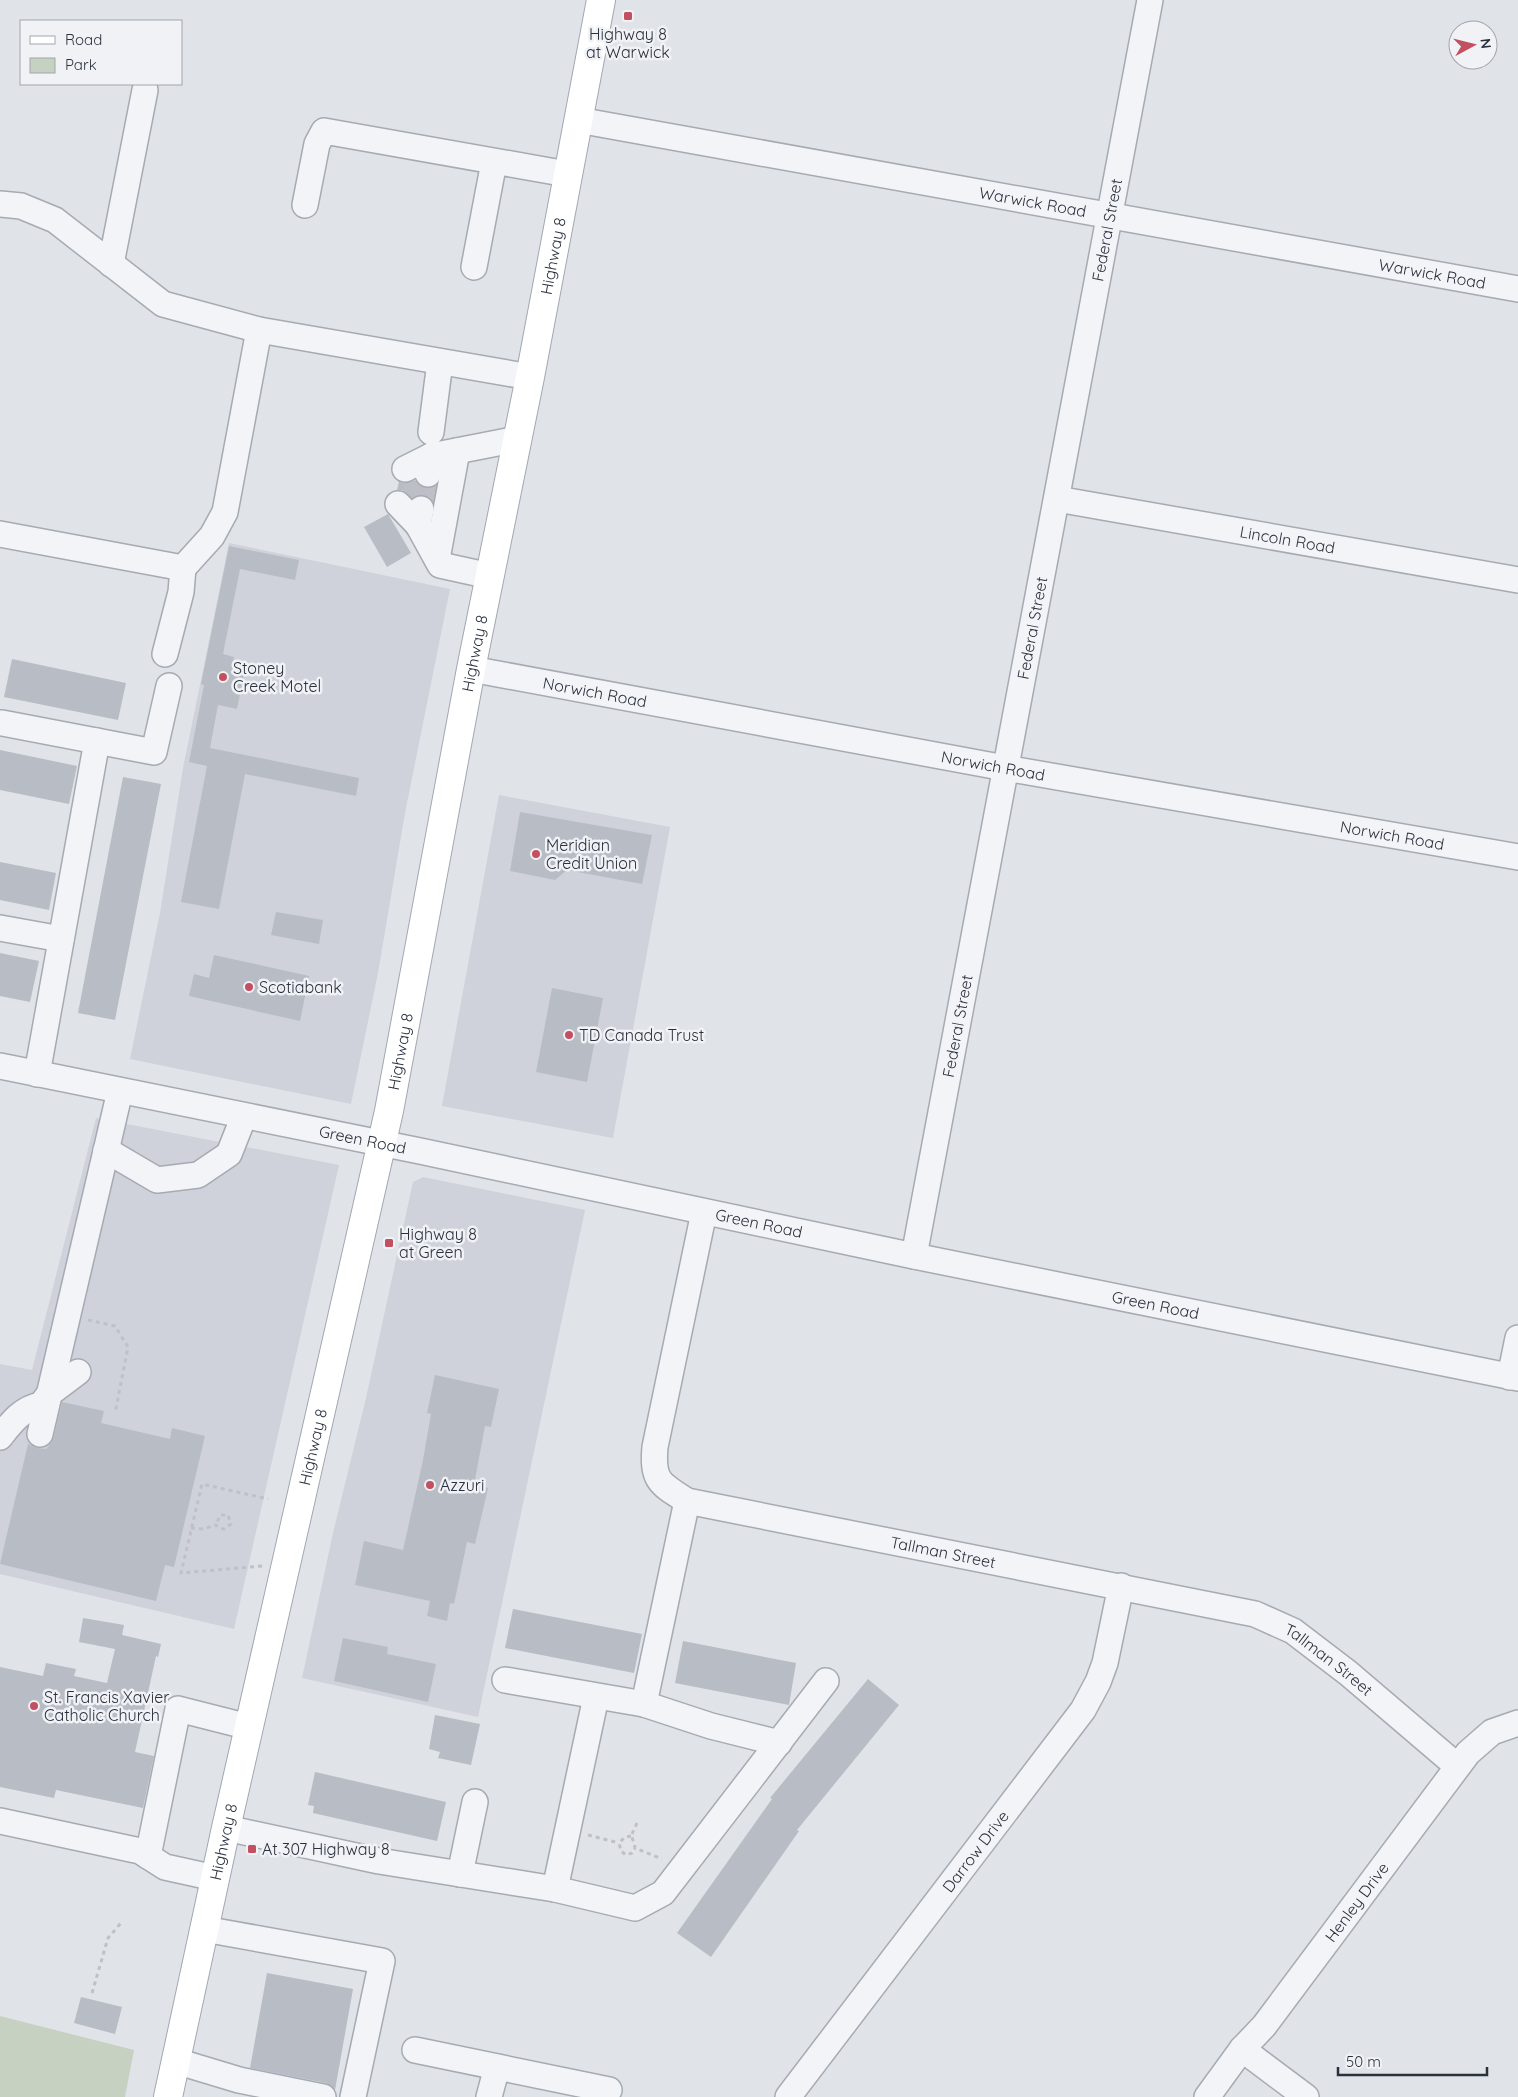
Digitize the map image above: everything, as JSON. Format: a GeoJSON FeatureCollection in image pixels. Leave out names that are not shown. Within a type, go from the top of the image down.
{"type":"FeatureCollection","features":[{"type":"Feature","properties":{"kind":"main road","name":"Highway 8"},"geometry":{"type":"LineString","coordinates":[[168,2097],[226,1828],[383,1144],[471,669],[518,439],[601,0]]}},
{"type":"Feature","properties":{"kind":"street","name":"Federal Street"},"geometry":{"type":"LineString","coordinates":[[914,1256],[1150,0]]}},
{"type":"Feature","properties":{"kind":"street"},"geometry":{"type":"LineString","coordinates":[[112,264],[145,90]]}},
{"type":"Feature","properties":{"kind":"street","name":"Warwick Road"},"geometry":{"type":"LineString","coordinates":[[578,120],[1518,289]]}},
{"type":"Feature","properties":{"kind":"street"},"geometry":{"type":"LineString","coordinates":[[305,205],[317,144],[324,131],[567,174]]}},
{"type":"Feature","properties":{"kind":"street"},"geometry":{"type":"LineString","coordinates":[[474,267],[494,162]]}},
{"type":"Feature","properties":{"kind":"street"},"geometry":{"type":"LineString","coordinates":[[0,204],[21,206],[56,220],[163,304],[259,330],[530,377]]}},
{"type":"Feature","properties":{"kind":"street"},"geometry":{"type":"LineString","coordinates":[[165,654],[181,592],[183,568],[212,536],[225,512],[259,330]]}},
{"type":"Feature","properties":{"kind":"street"},"geometry":{"type":"LineString","coordinates":[[431,432],[440,362]]}},
{"type":"Feature","properties":{"kind":"street"},"geometry":{"type":"LineString","coordinates":[[427,470],[457,451],[518,439]]}},
{"type":"Feature","properties":{"kind":"street"},"geometry":{"type":"LineString","coordinates":[[436,559],[457,451]]}},
{"type":"Feature","properties":{"kind":"street","name":"Lincoln Road"},"geometry":{"type":"LineString","coordinates":[[1057,498],[1518,580]]}},
{"type":"Feature","properties":{"kind":"street"},"geometry":{"type":"LineString","coordinates":[[420,511],[440,566],[490,576]]}},
{"type":"Feature","properties":{"kind":"street"},"geometry":{"type":"LineString","coordinates":[[0,534],[183,568]]}},
{"type":"Feature","properties":{"kind":"street","name":"Norwich Road"},"geometry":{"type":"LineString","coordinates":[[471,669],[1005,768],[1518,857]]}},
{"type":"Feature","properties":{"kind":"street"},"geometry":{"type":"LineString","coordinates":[[2,723],[154,752],[169,686]]}},
{"type":"Feature","properties":{"kind":"street"},"geometry":{"type":"LineString","coordinates":[[37,1074],[96,741]]}},
{"type":"Feature","properties":{"kind":"street"},"geometry":{"type":"LineString","coordinates":[[0,928],[61,939]]}},
{"type":"Feature","properties":{"kind":"street","name":"Green Road"},"geometry":{"type":"LineString","coordinates":[[0,1066],[383,1144],[914,1256],[1514,1377]]}},
{"type":"Feature","properties":{"kind":"street"},"geometry":{"type":"LineString","coordinates":[[40,1434],[120,1091]]}},
{"type":"Feature","properties":{"kind":"street"},"geometry":{"type":"LineString","coordinates":[[106,1150],[157,1180],[198,1175],[229,1154],[244,1116]]}},
{"type":"Feature","properties":{"kind":"street","name":"Tallman Street"},"geometry":{"type":"LineString","coordinates":[[704,1212],[655,1447],[654,1466],[661,1484],[687,1501],[1255,1614],[1293,1631],[1348,1672],[1457,1766]]}},
{"type":"Feature","properties":{"kind":"street"},"geometry":{"type":"LineString","coordinates":[[1514,1377],[1518,1338]]}},
{"type":"Feature","properties":{"kind":"street"},"geometry":{"type":"LineString","coordinates":[[0,1437],[16,1418],[32,1406],[41,1406],[50,1393],[78,1372]]}},
{"type":"Feature","properties":{"kind":"street"},"geometry":{"type":"LineString","coordinates":[[644,1704],[687,1501]]}},
{"type":"Feature","properties":{"kind":"street","name":"Darrow Drive"},"geometry":{"type":"LineString","coordinates":[[788,2097],[1083,1710],[1098,1682],[1105,1663],[1121,1586]]}},
{"type":"Feature","properties":{"kind":"street"},"geometry":{"type":"LineString","coordinates":[[505,1680],[644,1704],[711,1726],[778,1743]]}},
{"type":"Feature","properties":{"kind":"street"},"geometry":{"type":"LineString","coordinates":[[226,1828],[379,1861],[555,1889],[635,1908],[663,1893],[826,1681]]}},
{"type":"Feature","properties":{"kind":"street"},"geometry":{"type":"LineString","coordinates":[[555,1889],[596,1697]]}},
{"type":"Feature","properties":{"kind":"street"},"geometry":{"type":"LineString","coordinates":[[148,1856],[178,1709],[249,1727]]}},
{"type":"Feature","properties":{"kind":"street","name":"Henley Drive"},"geometry":{"type":"LineString","coordinates":[[1206,2097],[1242,2049],[1270,2018],[1468,1752],[1492,1732],[1518,1723]]}},
{"type":"Feature","properties":{"kind":"street"},"geometry":{"type":"LineString","coordinates":[[460,1874],[475,1802]]}},
{"type":"Feature","properties":{"kind":"street"},"geometry":{"type":"LineString","coordinates":[[0,1821],[140,1851],[165,1867],[215,1878]]}},
{"type":"Feature","properties":{"kind":"street"},"geometry":{"type":"LineString","coordinates":[[204,1929],[382,1961],[353,2097]]}},
{"type":"Feature","properties":{"kind":"street"},"geometry":{"type":"LineString","coordinates":[[1242,2049],[1306,2097]]}},
{"type":"Feature","properties":{"kind":"street"},"geometry":{"type":"LineString","coordinates":[[415,2050],[608,2090]]}},
{"type":"Feature","properties":{"kind":"street"},"geometry":{"type":"LineString","coordinates":[[176,2060],[239,2080],[323,2097]]}},
{"type":"Feature","properties":{"kind":"street"},"geometry":{"type":"LineString","coordinates":[[489,2097],[496,2067]]}},
{"type":"Feature","properties":{"kind":"path"},"geometry":{"type":"LineString","coordinates":[[68,1316],[115,1326],[128,1347],[115,1413]]}},
{"type":"Feature","properties":{"kind":"path"},"geometry":{"type":"LineString","coordinates":[[268,1499],[202,1484],[181,1573],[260,1566],[285,1568]]}},
{"type":"Feature","properties":{"kind":"path"},"geometry":{"type":"LineString","coordinates":[[191,1528],[203,1529],[216,1525],[220,1528],[228,1527],[231,1519],[228,1515],[220,1515],[216,1525]]}},
{"type":"Feature","properties":{"kind":"path"},"geometry":{"type":"LineString","coordinates":[[637,1823],[631,1836],[635,1848],[682,1868]]}},
{"type":"Feature","properties":{"kind":"path"},"geometry":{"type":"LineString","coordinates":[[568,1830],[618,1843]]}},
{"type":"Feature","properties":{"kind":"path"},"geometry":{"type":"LineString","coordinates":[[618,1843],[631,1836]]}},
{"type":"Feature","properties":{"kind":"path"},"geometry":{"type":"LineString","coordinates":[[618,1843],[620,1851],[626,1855],[632,1853],[635,1848]]}},
{"type":"Feature","properties":{"kind":"path"},"geometry":{"type":"LineString","coordinates":[[92,1993],[108,1938],[121,1923]]}},
{"type":"Feature","properties":{"kind":"shaded area"},"geometry":{"type":"Polygon","coordinates":[[[229,543],[450,589],[405,813],[378,973],[351,1104],[130,1059],[160,913],[183,768],[229,543]]]}},
{"type":"Feature","properties":{"kind":"shaded area"},"geometry":{"type":"Polygon","coordinates":[[[499,795],[670,827],[613,1138],[442,1106],[499,795]]]}},
{"type":"Feature","properties":{"kind":"shaded area"},"geometry":{"type":"Polygon","coordinates":[[[96,1118],[339,1165],[234,1629],[0,1574],[0,1364],[32,1370],[96,1118]]]}},
{"type":"Feature","properties":{"kind":"shaded area"},"geometry":{"type":"Polygon","coordinates":[[[423,1177],[585,1210],[478,1717],[302,1678],[413,1182],[423,1177]]]}},
{"type":"Feature","properties":{"kind":"green space"},"geometry":{"type":"Polygon","coordinates":[[[0,2016],[134,2050],[125,2097],[0,2097],[0,2016]]]}},
{"type":"Feature","properties":{"kind":"building"},"geometry":{"type":"Polygon","coordinates":[[[415,480],[425,488],[436,485],[433,502],[424,495],[417,495],[412,498],[402,490],[397,490],[399,482],[405,483],[415,480]]]}},
{"type":"Feature","properties":{"kind":"building"},"geometry":{"type":"Polygon","coordinates":[[[388,514],[411,553],[387,567],[364,527],[388,514]]]}},
{"type":"Feature","properties":{"kind":"building","name":"Stoney Creek Motel"},"geometry":{"type":"Polygon","coordinates":[[[229,546],[299,560],[295,580],[240,569],[223,654],[234,657],[232,667],[245,669],[237,709],[218,705],[210,748],[359,778],[356,796],[245,774],[219,909],[181,902],[207,766],[189,762],[204,685],[201,684],[229,546]]]}},
{"type":"Feature","properties":{"kind":"building"},"geometry":{"type":"Polygon","coordinates":[[[12,659],[126,683],[118,720],[4,697],[12,659]]]}},
{"type":"Feature","properties":{"kind":"building"},"geometry":{"type":"Polygon","coordinates":[[[0,750],[77,766],[69,804],[0,790],[0,750]]]}},
{"type":"Feature","properties":{"kind":"building"},"geometry":{"type":"Polygon","coordinates":[[[123,777],[161,784],[115,1020],[78,1013],[123,777]]]}},
{"type":"Feature","properties":{"kind":"building"},"geometry":{"type":"Polygon","coordinates":[[[520,812],[652,835],[642,884],[567,870],[555,880],[510,871],[520,812]]]}},
{"type":"Feature","properties":{"kind":"building"},"geometry":{"type":"Polygon","coordinates":[[[0,862],[56,873],[49,910],[0,900],[0,862]]]}},
{"type":"Feature","properties":{"kind":"building"},"geometry":{"type":"Polygon","coordinates":[[[276,912],[323,920],[319,944],[271,935],[276,912]]]}},
{"type":"Feature","properties":{"kind":"building"},"geometry":{"type":"Polygon","coordinates":[[[0,953],[39,961],[30,1002],[0,996],[0,953]]]}},
{"type":"Feature","properties":{"kind":"building","name":"Scotiabank"},"geometry":{"type":"Polygon","coordinates":[[[214,955],[309,976],[300,1021],[189,996],[194,974],[209,978],[214,955]]]}},
{"type":"Feature","properties":{"kind":"building","name":"TD Canada Trust"},"geometry":{"type":"Polygon","coordinates":[[[552,988],[603,998],[587,1082],[536,1072],[552,988]]]}},
{"type":"Feature","properties":{"kind":"building"},"geometry":{"type":"Polygon","coordinates":[[[435,1375],[499,1389],[491,1427],[485,1426],[474,1485],[488,1488],[475,1544],[467,1542],[454,1604],[450,1603],[447,1621],[427,1616],[430,1601],[355,1585],[364,1541],[403,1550],[423,1460],[431,1414],[427,1413],[435,1375]]]}},
{"type":"Feature","properties":{"kind":"building"},"geometry":{"type":"Polygon","coordinates":[[[62,1402],[104,1411],[101,1423],[170,1439],[172,1428],[205,1436],[174,1567],[165,1565],[156,1601],[0,1564],[28,1444],[46,1449],[51,1443],[62,1402]]]}},
{"type":"Feature","properties":{"kind":"building"},"geometry":{"type":"Polygon","coordinates":[[[513,1609],[642,1634],[634,1673],[505,1648],[513,1609]]]}},
{"type":"Feature","properties":{"kind":"building","name":"St. Francis Xavier Catholic Church"},"geometry":{"type":"Polygon","coordinates":[[[83,1618],[124,1625],[122,1635],[161,1644],[158,1657],[156,1656],[135,1752],[154,1756],[143,1808],[56,1790],[54,1798],[0,1787],[0,1667],[43,1676],[46,1663],[76,1669],[74,1676],[107,1683],[115,1649],[79,1642],[83,1618]]]}},
{"type":"Feature","properties":{"kind":"building"},"geometry":{"type":"Polygon","coordinates":[[[343,1638],[388,1647],[387,1654],[436,1664],[428,1702],[334,1681],[343,1638]]]}},
{"type":"Feature","properties":{"kind":"building"},"geometry":{"type":"Polygon","coordinates":[[[683,1641],[796,1663],[789,1705],[675,1683],[683,1641]]]}},
{"type":"Feature","properties":{"kind":"building"},"geometry":{"type":"Polygon","coordinates":[[[868,1679],[899,1705],[797,1830],[799,1831],[711,1957],[677,1933],[772,1799],[770,1798],[868,1679]]]}},
{"type":"Feature","properties":{"kind":"building"},"geometry":{"type":"Polygon","coordinates":[[[435,1715],[480,1724],[471,1765],[438,1758],[440,1752],[429,1749],[435,1715]]]}},
{"type":"Feature","properties":{"kind":"building"},"geometry":{"type":"Polygon","coordinates":[[[315,1772],[446,1802],[437,1841],[313,1813],[314,1806],[308,1805],[315,1772]]]}},
{"type":"Feature","properties":{"kind":"building"},"geometry":{"type":"Polygon","coordinates":[[[267,1973],[353,1989],[335,2090],[326,2083],[250,2068],[267,1973]]]}},
{"type":"Feature","properties":{"kind":"building"},"geometry":{"type":"Polygon","coordinates":[[[81,1997],[122,2007],[115,2034],[74,2023],[81,1997]]]}},
{"type":"Feature","properties":{"kind":"tunnel"},"geometry":{"type":"LineString","coordinates":[[413,507],[419,472]]}},
{"type":"Feature","properties":{"kind":"tunnel"},"geometry":{"type":"LineString","coordinates":[[430,510],[437,475]]}},
{"type":"Feature","properties":{"kind":"place","name":"Highway 8 at Warwick"},"geometry":{"type":"Point","coordinates":[628,16]}},
{"type":"Feature","properties":{"kind":"place","name":"Stoney Creek Motel"},"geometry":{"type":"Point","coordinates":[223,677]}},
{"type":"Feature","properties":{"kind":"place","name":"Meridian Credit Union"},"geometry":{"type":"Point","coordinates":[536,854]}},
{"type":"Feature","properties":{"kind":"place","name":"Scotiabank"},"geometry":{"type":"Point","coordinates":[249,987]}},
{"type":"Feature","properties":{"kind":"place","name":"TD Canada Trust"},"geometry":{"type":"Point","coordinates":[569,1035]}},
{"type":"Feature","properties":{"kind":"place","name":"Highway 8 at Green"},"geometry":{"type":"Point","coordinates":[389,1243]}},
{"type":"Feature","properties":{"kind":"place","name":"Azzuri"},"geometry":{"type":"Point","coordinates":[430,1485]}},
{"type":"Feature","properties":{"kind":"place","name":"St. Francis Xavier Catholic Church"},"geometry":{"type":"Point","coordinates":[34,1706]}},
{"type":"Feature","properties":{"kind":"place","name":"At 307 Highway 8"},"geometry":{"type":"Point","coordinates":[252,1849]}}]}
